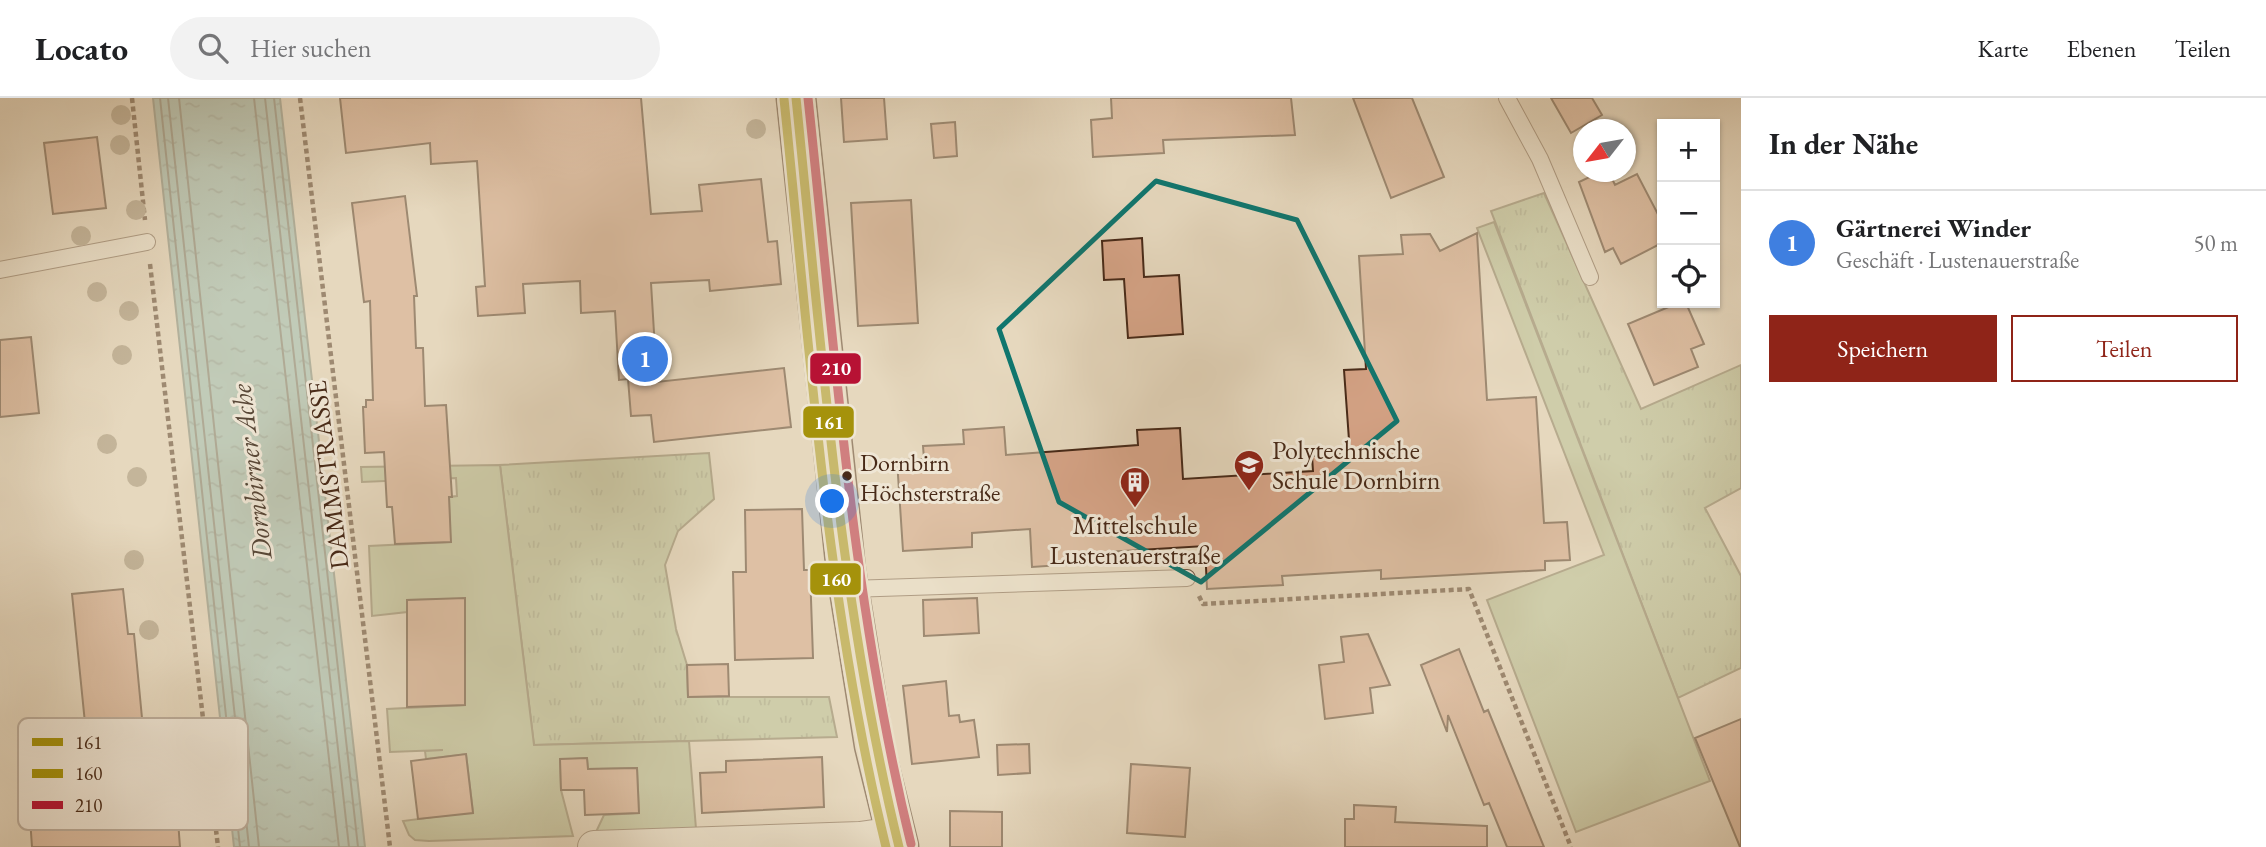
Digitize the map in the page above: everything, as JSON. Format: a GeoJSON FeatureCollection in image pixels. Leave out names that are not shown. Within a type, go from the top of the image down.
{"type":"FeatureCollection","features":[{"type":"Feature","properties":{"kind":"main road"},"geometry":{"type":"LineString","coordinates":[[796,98],[849,589],[872,732],[897,840]]}},
{"type":"Feature","properties":{"kind":"street"},"geometry":{"type":"LineString","coordinates":[[594,847],[860,838],[897,840]]}},
{"type":"Feature","properties":{"kind":"lane"},"geometry":{"type":"LineString","coordinates":[[1507,98],[1540,159],[1590,277]]}},
{"type":"Feature","properties":{"kind":"lane"},"geometry":{"type":"LineString","coordinates":[[0,270],[147,242]]}},
{"type":"Feature","properties":{"kind":"lane"},"geometry":{"type":"LineString","coordinates":[[849,589],[1187,578]]}},
{"type":"Feature","properties":{"kind":"path"},"geometry":{"type":"LineString","coordinates":[[132,98],[203,718]]}},
{"type":"Feature","properties":{"kind":"path","name":"DAMMSTRASSE"},"geometry":{"type":"LineString","coordinates":[[300,98],[329,316],[390,847]]}},
{"type":"Feature","properties":{"kind":"path"},"geometry":{"type":"LineString","coordinates":[[1187,578],[1203,604],[1469,589],[1570,847]]}},
{"type":"Feature","properties":{"kind":"highlighted area"},"geometry":{"type":"Polygon","coordinates":[[[1156,181],[1297,220],[1397,421],[1201,582],[1059,502],[999,329],[1156,181]]]}},
{"type":"Feature","properties":{"kind":"green space"},"geometry":{"type":"Polygon","coordinates":[[[1544,193],[1641,409],[1741,365],[1741,488],[1705,508],[1741,576],[1741,668],[1678,698],[1491,211],[1544,193]]]}},
{"type":"Feature","properties":{"kind":"green space"},"geometry":{"type":"Polygon","coordinates":[[[1494,222],[1710,781],[1576,832],[1487,600],[1604,555],[1477,228],[1494,222]]]}},
{"type":"Feature","properties":{"kind":"green space"},"geometry":{"type":"Polygon","coordinates":[[[709,453],[714,499],[678,531],[665,565],[676,629],[687,665],[688,697],[829,697],[837,737],[534,745],[500,465],[709,453]]]}},
{"type":"Feature","properties":{"kind":"green space"},"geometry":{"type":"Polygon","coordinates":[[[500,465],[534,745],[689,741],[696,829],[596,832],[604,815],[639,813],[637,768],[588,769],[587,758],[560,760],[561,790],[573,836],[429,841],[415,840],[409,835],[403,821],[473,812],[466,754],[426,759],[425,751],[443,750],[390,752],[387,709],[465,705],[464,599],[407,600],[407,612],[372,616],[369,546],[450,542],[449,497],[457,496],[456,478],[362,482],[361,467],[500,465]]]}},
{"type":"Feature","properties":{"kind":"water","name":"Dornbirner Ache"},"geometry":{"type":"Polygon","coordinates":[[[153,98],[280,98],[365,847],[234,847],[232,830],[248,830],[248,718],[220,718],[153,98]]]}},
{"type":"Feature","properties":{"kind":"building"},"geometry":{"type":"Polygon","coordinates":[[[340,98],[641,98],[651,214],[702,211],[699,185],[761,179],[768,242],[777,241],[781,284],[710,291],[709,280],[651,283],[657,382],[784,368],[791,427],[654,442],[651,415],[631,416],[628,379],[619,380],[615,311],[581,313],[580,281],[523,284],[525,313],[478,316],[476,287],[485,286],[477,161],[431,164],[430,143],[346,153],[340,98]]]}},
{"type":"Feature","properties":{"kind":"building"},"geometry":{"type":"Polygon","coordinates":[[[841,98],[884,98],[887,139],[844,142],[841,98]]]}},
{"type":"Feature","properties":{"kind":"building"},"geometry":{"type":"Polygon","coordinates":[[[1111,98],[1291,98],[1295,135],[1163,140],[1164,153],[1093,157],[1091,120],[1112,118],[1111,98]]]}},
{"type":"Feature","properties":{"kind":"building"},"geometry":{"type":"Polygon","coordinates":[[[1353,98],[1412,98],[1444,177],[1391,198],[1353,98]]]}},
{"type":"Feature","properties":{"kind":"building"},"geometry":{"type":"Polygon","coordinates":[[[1551,98],[1592,98],[1602,115],[1595,119],[1573,119],[1571,133],[1551,98]]]}},
{"type":"Feature","properties":{"kind":"building"},"geometry":{"type":"Polygon","coordinates":[[[955,122],[957,156],[934,158],[931,124],[955,122]]]}},
{"type":"Feature","properties":{"kind":"building"},"geometry":{"type":"Polygon","coordinates":[[[97,137],[106,208],[53,214],[44,143],[97,137]]]}},
{"type":"Feature","properties":{"kind":"building"},"geometry":{"type":"Polygon","coordinates":[[[1637,174],[1657,212],[1657,246],[1621,264],[1613,248],[1605,252],[1579,182],[1614,182],[1615,185],[1621,182],[1636,182],[1637,174]]]}},
{"type":"Feature","properties":{"kind":"building"},"geometry":{"type":"Polygon","coordinates":[[[405,196],[417,296],[414,296],[416,348],[423,348],[425,406],[446,405],[452,497],[449,497],[451,542],[395,544],[392,507],[387,507],[384,452],[365,453],[363,407],[366,407],[366,400],[373,400],[370,301],[364,302],[352,203],[405,196]]]}},
{"type":"Feature","properties":{"kind":"building"},"geometry":{"type":"Polygon","coordinates":[[[911,200],[918,323],[858,326],[851,203],[911,200]]]}},
{"type":"Feature","properties":{"kind":"building"},"geometry":{"type":"Polygon","coordinates":[[[1477,233],[1487,400],[1536,397],[1544,523],[1567,522],[1570,560],[1545,561],[1545,570],[1381,579],[1381,570],[1282,576],[1283,585],[1207,589],[1205,546],[1106,552],[1106,562],[1032,567],[1030,529],[972,533],[972,547],[903,551],[897,460],[924,459],[923,446],[964,444],[963,430],[1004,427],[1006,455],[1138,445],[1137,430],[1180,428],[1183,479],[1313,471],[1312,456],[1350,454],[1344,370],[1366,369],[1359,256],[1403,254],[1401,235],[1430,234],[1440,251],[1477,233]]]}},
{"type":"Feature","properties":{"kind":"building"},"geometry":{"type":"Polygon","coordinates":[[[1142,238],[1144,277],[1179,275],[1183,334],[1128,338],[1124,279],[1104,280],[1102,241],[1142,238]]]}},
{"type":"Feature","properties":{"kind":"building"},"geometry":{"type":"Polygon","coordinates":[[[1666,308],[1688,308],[1704,344],[1691,349],[1698,367],[1654,385],[1628,324],[1666,308]]]}},
{"type":"Feature","properties":{"kind":"building"},"geometry":{"type":"Polygon","coordinates":[[[31,337],[39,413],[0,417],[0,340],[31,337]]]}},
{"type":"Feature","properties":{"kind":"building"},"geometry":{"type":"Polygon","coordinates":[[[802,509],[804,570],[810,570],[813,658],[735,660],[733,572],[746,572],[745,510],[802,509]]]}},
{"type":"Feature","properties":{"kind":"building"},"geometry":{"type":"Polygon","coordinates":[[[123,589],[128,634],[134,634],[142,718],[84,718],[72,594],[123,589]]]}},
{"type":"Feature","properties":{"kind":"building"},"geometry":{"type":"Polygon","coordinates":[[[465,598],[465,705],[407,707],[407,600],[465,598]]]}},
{"type":"Feature","properties":{"kind":"building"},"geometry":{"type":"Polygon","coordinates":[[[977,598],[979,633],[924,636],[923,600],[977,598]]]}},
{"type":"Feature","properties":{"kind":"building"},"geometry":{"type":"Polygon","coordinates":[[[1368,634],[1390,685],[1370,688],[1373,713],[1325,719],[1319,665],[1344,662],[1341,637],[1368,634]]]}},
{"type":"Feature","properties":{"kind":"building"},"geometry":{"type":"Polygon","coordinates":[[[1459,649],[1484,712],[1488,710],[1544,847],[1507,847],[1489,803],[1484,805],[1448,715],[1447,732],[1421,665],[1459,649]]]}},
{"type":"Feature","properties":{"kind":"building"},"geometry":{"type":"Polygon","coordinates":[[[728,664],[729,696],[688,697],[687,665],[728,664]]]}},
{"type":"Feature","properties":{"kind":"building"},"geometry":{"type":"Polygon","coordinates":[[[946,681],[949,716],[959,715],[960,722],[974,720],[979,757],[912,764],[903,686],[946,681]]]}},
{"type":"Feature","properties":{"kind":"building"},"geometry":{"type":"Polygon","coordinates":[[[1741,719],[1741,847],[1740,847],[1695,738],[1741,719]]]}},
{"type":"Feature","properties":{"kind":"building"},"geometry":{"type":"Polygon","coordinates":[[[1029,744],[1030,773],[998,775],[997,745],[1029,744]]]}},
{"type":"Feature","properties":{"kind":"building"},"geometry":{"type":"Polygon","coordinates":[[[466,754],[473,813],[418,819],[411,761],[466,754]]]}},
{"type":"Feature","properties":{"kind":"building"},"geometry":{"type":"Polygon","coordinates":[[[822,757],[824,807],[702,813],[700,773],[726,772],[726,761],[822,757]]]}},
{"type":"Feature","properties":{"kind":"building"},"geometry":{"type":"Polygon","coordinates":[[[587,758],[588,769],[637,768],[639,813],[585,815],[584,790],[561,790],[560,759],[587,758]]]}},
{"type":"Feature","properties":{"kind":"building"},"geometry":{"type":"Polygon","coordinates":[[[1131,764],[1190,768],[1185,837],[1127,833],[1131,764]]]}},
{"type":"Feature","properties":{"kind":"building"},"geometry":{"type":"Polygon","coordinates":[[[1354,805],[1396,807],[1395,822],[1487,826],[1487,847],[1345,847],[1345,819],[1354,819],[1354,805]]]}},
{"type":"Feature","properties":{"kind":"building"},"geometry":{"type":"Polygon","coordinates":[[[950,811],[1002,812],[1002,847],[950,847],[950,811]]]}},
{"type":"Feature","properties":{"kind":"building"},"geometry":{"type":"Polygon","coordinates":[[[31,830],[179,830],[180,847],[32,847],[31,830]]]}},
{"type":"Feature","properties":{"kind":"transit line","name":"161"},"geometry":{"type":"LineString","coordinates":[[796,98],[824,381],[847,569],[878,755],[899,847]]}},
{"type":"Feature","properties":{"kind":"transit line","name":"210"},"geometry":{"type":"LineString","coordinates":[[808,98],[859,567],[890,752],[911,844]]}},
{"type":"Feature","properties":{"kind":"transit line","name":"160"},"geometry":{"type":"LineString","coordinates":[[784,99],[834,569],[865,755],[886,847]]}},
{"type":"Feature","properties":{"kind":"place","name":"Gärtnerei Winder"},"geometry":{"type":"Point","coordinates":[645,359]}},
{"type":"Feature","properties":{"kind":"place","name":"Dornbirn Höchsterstraße"},"geometry":{"type":"Point","coordinates":[847,476]}},
{"type":"Feature","properties":{"kind":"place","name":"Polytechnische Schule Dornbirn"},"geometry":{"type":"Point","coordinates":[1249,492]}},
{"type":"Feature","properties":{"kind":"place","name":"Mittelschule Lustenauerstraße"},"geometry":{"type":"Point","coordinates":[1135,509]}}]}
